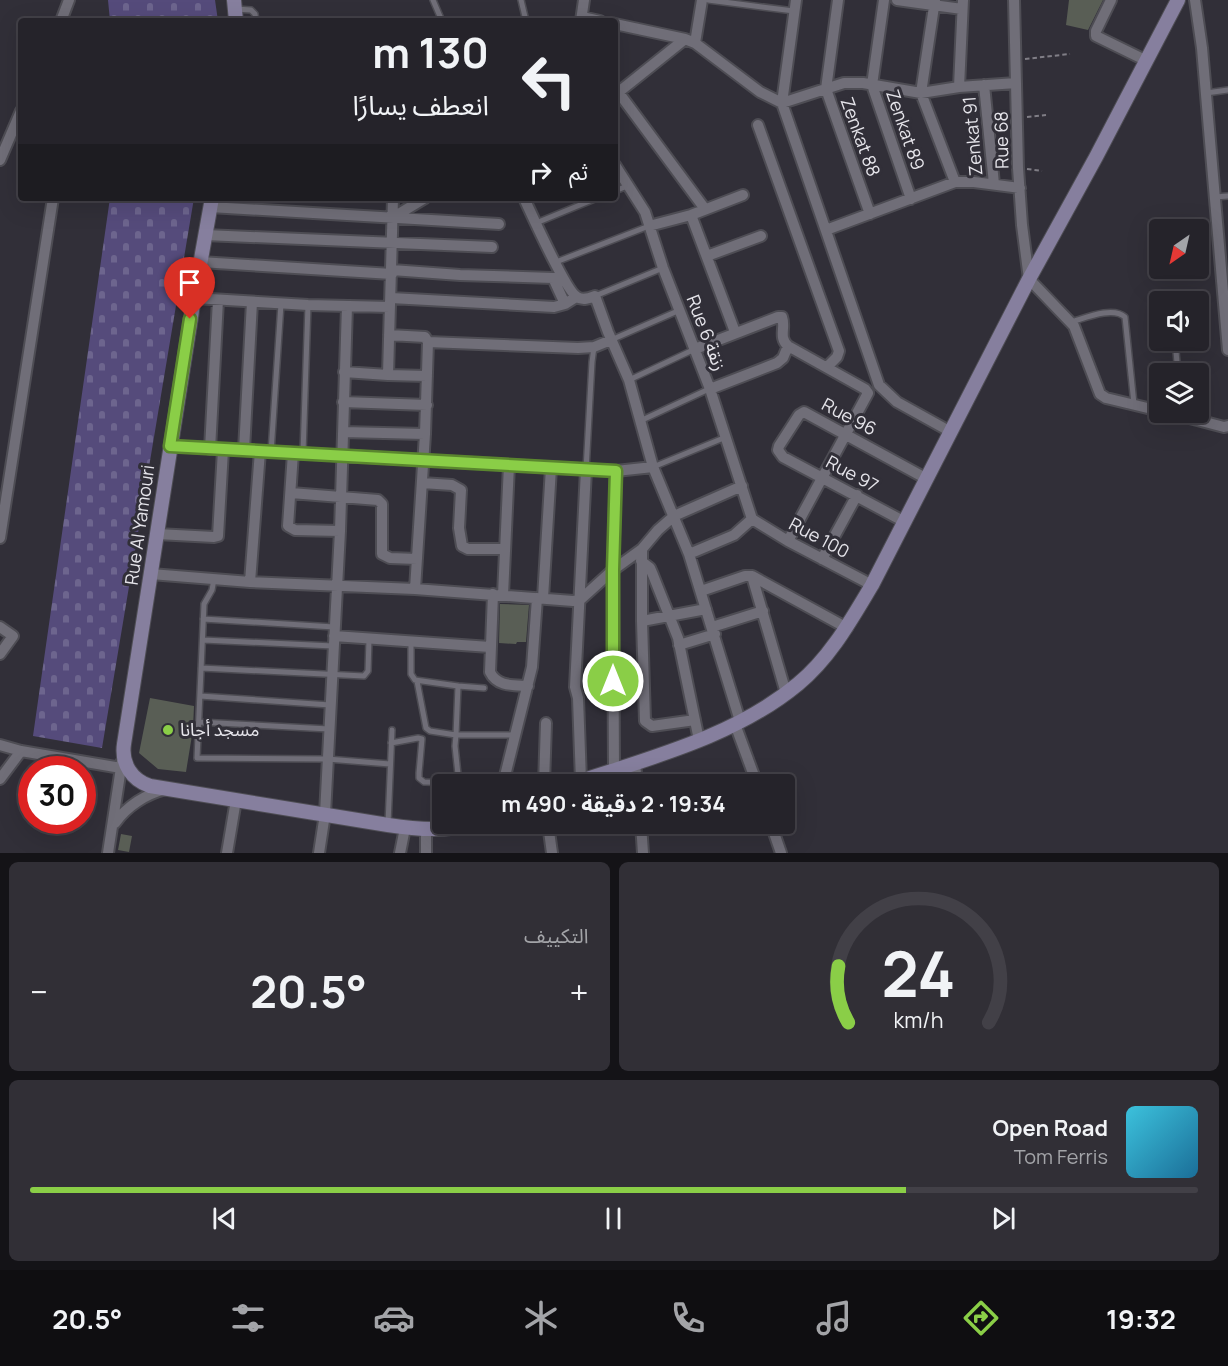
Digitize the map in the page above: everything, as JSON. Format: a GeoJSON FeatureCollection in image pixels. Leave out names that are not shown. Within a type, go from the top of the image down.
{"type":"FeatureCollection","features":[{"type":"Feature","properties":{"kind":"street"},"geometry":{"type":"LineString","coordinates":[[62,18],[69,0]]}},
{"type":"Feature","properties":{"kind":"street"},"geometry":{"type":"LineString","coordinates":[[581,18],[584,0]]}},
{"type":"Feature","properties":{"kind":"street"},"geometry":{"type":"LineString","coordinates":[[618,93],[690,41],[702,0]]}},
{"type":"Feature","properties":{"kind":"street","name":"Zenkat 88"},"geometry":{"type":"LineString","coordinates":[[838,0],[826,89],[870,214]]}},
{"type":"Feature","properties":{"kind":"street","name":"Zenkat 89"},"geometry":{"type":"LineString","coordinates":[[884,0],[872,85],[911,199]]}},
{"type":"Feature","properties":{"kind":"street"},"geometry":{"type":"LineString","coordinates":[[897,0],[963,5],[959,87]]}},
{"type":"Feature","properties":{"kind":"street","name":"Rue 68"},"geometry":{"type":"LineString","coordinates":[[1014,0],[1018,168],[1029,279]]}},
{"type":"Feature","properties":{"kind":"street"},"geometry":{"type":"LineString","coordinates":[[1111,0],[1096,31],[1096,36],[1147,61]]}},
{"type":"Feature","properties":{"kind":"street"},"geometry":{"type":"LineString","coordinates":[[605,774],[699,740],[737,722],[786,693],[817,666],[847,628],[872,585],[1029,279],[1178,0]]}},
{"type":"Feature","properties":{"kind":"street"},"geometry":{"type":"LineString","coordinates":[[1195,0],[1200,22],[1228,350]]}},
{"type":"Feature","properties":{"kind":"street"},"geometry":{"type":"LineString","coordinates":[[935,3],[921,93],[955,182]]}},
{"type":"Feature","properties":{"kind":"street"},"geometry":{"type":"LineString","coordinates":[[795,6],[782,103],[879,386],[897,402],[951,432]]}},
{"type":"Feature","properties":{"kind":"street"},"geometry":{"type":"LineString","coordinates":[[618,25],[690,41],[760,92],[782,103],[844,83],[921,93],[959,87],[1016,83]]}},
{"type":"Feature","properties":{"kind":"street","name":"Zenkat 91"},"geometry":{"type":"LineString","coordinates":[[984,85],[994,184]]}},
{"type":"Feature","properties":{"kind":"street"},"geometry":{"type":"LineString","coordinates":[[618,95],[705,209]]}},
{"type":"Feature","properties":{"kind":"street"},"geometry":{"type":"LineString","coordinates":[[0,160],[18,118]]}},
{"type":"Feature","properties":{"kind":"street"},"geometry":{"type":"LineString","coordinates":[[758,125],[839,351],[837,357],[827,367]]}},
{"type":"Feature","properties":{"kind":"street","name":"Rue 6 زنقة"},"geometry":{"type":"LineString","coordinates":[[618,169],[645,213],[663,268],[710,388],[752,519]]}},
{"type":"Feature","properties":{"kind":"street"},"geometry":{"type":"LineString","coordinates":[[826,230],[955,182],[1020,188]]}},
{"type":"Feature","properties":{"kind":"street"},"geometry":{"type":"LineString","coordinates":[[649,226],[691,215],[743,195]]}},
{"type":"Feature","properties":{"kind":"street"},"geometry":{"type":"LineString","coordinates":[[0,538],[53,201]]}},
{"type":"Feature","properties":{"kind":"street"},"geometry":{"type":"LineString","coordinates":[[388,375],[393,201]]}},
{"type":"Feature","properties":{"kind":"street"},"geometry":{"type":"LineString","coordinates":[[392,218],[420,201]]}},
{"type":"Feature","properties":{"kind":"street"},"geometry":{"type":"LineString","coordinates":[[525,201],[556,262],[566,304]]}},
{"type":"Feature","properties":{"kind":"street"},"geometry":{"type":"LineString","coordinates":[[211,203],[499,224]]}},
{"type":"Feature","properties":{"kind":"street","name":"Rue Al Yamouri"},"geometry":{"type":"LineString","coordinates":[[123,750],[170,446],[211,203]]}},
{"type":"Feature","properties":{"kind":"street"},"geometry":{"type":"LineString","coordinates":[[691,215],[735,332]]}},
{"type":"Feature","properties":{"kind":"street"},"geometry":{"type":"LineString","coordinates":[[205,235],[492,247]]}},
{"type":"Feature","properties":{"kind":"street"},"geometry":{"type":"LineString","coordinates":[[707,256],[761,236]]}},
{"type":"Feature","properties":{"kind":"street"},"geometry":{"type":"LineString","coordinates":[[200,262],[460,275],[558,277],[576,297],[584,299],[596,296],[611,340],[629,380],[653,467],[689,554],[754,774]]}},
{"type":"Feature","properties":{"kind":"street"},"geometry":{"type":"LineString","coordinates":[[1029,279],[1071,322],[1100,394],[1106,398],[1149,408]]}},
{"type":"Feature","properties":{"kind":"street"},"geometry":{"type":"LineString","coordinates":[[194,298],[347,306],[391,302],[554,307],[566,304],[576,297]]}},
{"type":"Feature","properties":{"kind":"street"},"geometry":{"type":"LineString","coordinates":[[210,448],[218,300]]}},
{"type":"Feature","properties":{"kind":"street"},"geometry":{"type":"LineString","coordinates":[[244,450],[252,302]]}},
{"type":"Feature","properties":{"kind":"street"},"geometry":{"type":"LineString","coordinates":[[319,853],[325,814],[340,531],[347,306]]}},
{"type":"Feature","properties":{"kind":"street"},"geometry":{"type":"LineString","coordinates":[[695,349],[735,332],[782,317],[783,342],[865,389],[868,393],[789,541]]}},
{"type":"Feature","properties":{"kind":"street"},"geometry":{"type":"LineString","coordinates":[[389,335],[425,337],[428,342],[427,405],[415,589]]}},
{"type":"Feature","properties":{"kind":"street"},"geometry":{"type":"LineString","coordinates":[[428,342],[552,348],[594,347],[611,340]]}},
{"type":"Feature","properties":{"kind":"street"},"geometry":{"type":"LineString","coordinates":[[710,388],[777,363],[783,358],[788,346]]}},
{"type":"Feature","properties":{"kind":"street"},"geometry":{"type":"LineString","coordinates":[[344,372],[427,376]]}},
{"type":"Feature","properties":{"kind":"street"},"geometry":{"type":"LineString","coordinates":[[343,402],[427,405]]}},
{"type":"Feature","properties":{"kind":"street","name":"Rue 96"},"geometry":{"type":"LineString","coordinates":[[783,457],[779,446],[801,412],[804,412],[927,479]]}},
{"type":"Feature","properties":{"kind":"street"},"geometry":{"type":"LineString","coordinates":[[1209,423],[1228,426]]}},
{"type":"Feature","properties":{"kind":"street"},"geometry":{"type":"LineString","coordinates":[[343,432],[425,434]]}},
{"type":"Feature","properties":{"kind":"street"},"geometry":{"type":"LineString","coordinates":[[170,446],[586,470],[616,471],[653,467]]}},
{"type":"Feature","properties":{"kind":"street"},"geometry":{"type":"LineString","coordinates":[[158,534],[218,536],[223,450]]}},
{"type":"Feature","properties":{"kind":"street"},"geometry":{"type":"LineString","coordinates":[[250,582],[266,451]]}},
{"type":"Feature","properties":{"kind":"street"},"geometry":{"type":"LineString","coordinates":[[298,453],[288,526],[291,529],[340,531]]}},
{"type":"Feature","properties":{"kind":"street","name":"Rue 97"},"geometry":{"type":"LineString","coordinates":[[783,457],[905,522]]}},
{"type":"Feature","properties":{"kind":"street"},"geometry":{"type":"LineString","coordinates":[[509,465],[505,549],[489,667],[492,677],[500,683],[528,686]]}},
{"type":"Feature","properties":{"kind":"street"},"geometry":{"type":"LineString","coordinates":[[505,774],[532,667],[551,468]]}},
{"type":"Feature","properties":{"kind":"street"},"geometry":{"type":"LineString","coordinates":[[577,774],[578,698],[575,687],[586,470]]}},
{"type":"Feature","properties":{"kind":"street"},"geometry":{"type":"LineString","coordinates":[[614,771],[613,570],[616,471]]}},
{"type":"Feature","properties":{"kind":"street"},"geometry":{"type":"LineString","coordinates":[[422,483],[452,485],[461,490],[459,528],[460,542],[465,547],[505,549]]}},
{"type":"Feature","properties":{"kind":"street"},"geometry":{"type":"LineString","coordinates":[[151,574],[250,582],[498,594],[573,601],[581,599],[613,570],[642,549],[674,516],[741,486]]}},
{"type":"Feature","properties":{"kind":"street"},"geometry":{"type":"LineString","coordinates":[[291,493],[371,498],[381,502],[382,554],[387,557],[417,559]]}},
{"type":"Feature","properties":{"kind":"street"},"geometry":{"type":"LineString","coordinates":[[822,559],[857,495]]}},
{"type":"Feature","properties":{"kind":"street"},"geometry":{"type":"LineString","coordinates":[[689,554],[734,535],[752,519]]}},
{"type":"Feature","properties":{"kind":"street","name":"Rue 100"},"geometry":{"type":"LineString","coordinates":[[752,519],[872,585]]}},
{"type":"Feature","properties":{"kind":"street"},"geometry":{"type":"LineString","coordinates":[[642,549],[645,721],[652,726],[695,720]]}},
{"type":"Feature","properties":{"kind":"street"},"geometry":{"type":"LineString","coordinates":[[641,561],[650,568],[670,617],[679,645],[699,740]]}},
{"type":"Feature","properties":{"kind":"street"},"geometry":{"type":"LineString","coordinates":[[701,591],[737,578],[752,576],[847,628]]}},
{"type":"Feature","properties":{"kind":"street"},"geometry":{"type":"LineString","coordinates":[[752,576],[786,693]]}},
{"type":"Feature","properties":{"kind":"street"},"geometry":{"type":"LineString","coordinates":[[642,621],[706,609]]}},
{"type":"Feature","properties":{"kind":"street"},"geometry":{"type":"LineString","coordinates":[[679,645],[763,611]]}},
{"type":"Feature","properties":{"kind":"street"},"geometry":{"type":"LineString","coordinates":[[0,627],[13,636],[1,651]]}},
{"type":"Feature","properties":{"kind":"street"},"geometry":{"type":"LineString","coordinates":[[334,636],[490,647]]}},
{"type":"Feature","properties":{"kind":"street"},"geometry":{"type":"LineString","coordinates":[[544,774],[546,723]]}},
{"type":"Feature","properties":{"kind":"street"},"geometry":{"type":"LineString","coordinates":[[0,745],[21,751],[121,768]]}},
{"type":"Feature","properties":{"kind":"street"},"geometry":{"type":"LineString","coordinates":[[108,853],[114,826],[123,750]]}},
{"type":"Feature","properties":{"kind":"street"},"geometry":{"type":"LineString","coordinates":[[117,795],[123,806],[136,803],[144,791],[125,762],[123,750]]}},
{"type":"Feature","properties":{"kind":"street"},"geometry":{"type":"LineString","coordinates":[[0,779],[21,751]]}},
{"type":"Feature","properties":{"kind":"street"},"geometry":{"type":"LineString","coordinates":[[635,763],[636,774]]}},
{"type":"Feature","properties":{"kind":"street"},"geometry":{"type":"LineString","coordinates":[[119,783],[126,775],[150,786],[166,789],[405,828],[432,828]]}},
{"type":"Feature","properties":{"kind":"street"},"geometry":{"type":"LineString","coordinates":[[114,826],[125,811],[136,803],[155,792],[166,789]]}},
{"type":"Feature","properties":{"kind":"street"},"geometry":{"type":"LineString","coordinates":[[227,853],[236,801]]}},
{"type":"Feature","properties":{"kind":"street"},"geometry":{"type":"LineString","coordinates":[[400,853],[405,828]]}},
{"type":"Feature","properties":{"kind":"street"},"geometry":{"type":"LineString","coordinates":[[426,828],[426,853]]}},
{"type":"Feature","properties":{"kind":"street"},"geometry":{"type":"LineString","coordinates":[[549,834],[552,853]]}},
{"type":"Feature","properties":{"kind":"street"},"geometry":{"type":"LineString","coordinates":[[642,834],[643,853]]}},
{"type":"Feature","properties":{"kind":"street"},"geometry":{"type":"LineString","coordinates":[[774,834],[781,853]]}},
{"type":"Feature","properties":{"kind":"lane"},"geometry":{"type":"LineString","coordinates":[[433,0],[441,18]]}},
{"type":"Feature","properties":{"kind":"lane"},"geometry":{"type":"LineString","coordinates":[[521,0],[525,18]]}},
{"type":"Feature","properties":{"kind":"lane"},"geometry":{"type":"LineString","coordinates":[[708,0],[795,6]]}},
{"type":"Feature","properties":{"kind":"lane"},"geometry":{"type":"LineString","coordinates":[[235,10],[251,10],[256,18]]}},
{"type":"Feature","properties":{"kind":"lane"},"geometry":{"type":"LineString","coordinates":[[1205,93],[1228,90]]}},
{"type":"Feature","properties":{"kind":"lane"},"geometry":{"type":"LineString","coordinates":[[618,190],[629,185]]}},
{"type":"Feature","properties":{"kind":"lane"},"geometry":{"type":"LineString","coordinates":[[1215,197],[1228,196]]}},
{"type":"Feature","properties":{"kind":"lane"},"geometry":{"type":"LineString","coordinates":[[536,223],[590,201]]}},
{"type":"Feature","properties":{"kind":"lane"},"geometry":{"type":"LineString","coordinates":[[556,262],[649,226]]}},
{"type":"Feature","properties":{"kind":"lane"},"geometry":{"type":"LineString","coordinates":[[596,296],[663,268]]}},
{"type":"Feature","properties":{"kind":"lane"},"geometry":{"type":"LineString","coordinates":[[266,451],[281,304]]}},
{"type":"Feature","properties":{"kind":"lane"},"geometry":{"type":"LineString","coordinates":[[298,453],[308,305]]}},
{"type":"Feature","properties":{"kind":"lane"},"geometry":{"type":"LineString","coordinates":[[611,340],[680,310]]}},
{"type":"Feature","properties":{"kind":"lane"},"geometry":{"type":"LineString","coordinates":[[1071,322],[1113,312],[1125,317],[1134,405]]}},
{"type":"Feature","properties":{"kind":"lane"},"geometry":{"type":"LineString","coordinates":[[586,470],[594,347]]}},
{"type":"Feature","properties":{"kind":"lane"},"geometry":{"type":"LineString","coordinates":[[629,380],[695,349]]}},
{"type":"Feature","properties":{"kind":"lane"},"geometry":{"type":"LineString","coordinates":[[640,421],[710,388]]}},
{"type":"Feature","properties":{"kind":"lane"},"geometry":{"type":"LineString","coordinates":[[653,467],[726,437]]}},
{"type":"Feature","properties":{"kind":"lane"},"geometry":{"type":"LineString","coordinates":[[214,579],[212,590],[204,604],[197,758],[327,759],[390,764]]}},
{"type":"Feature","properties":{"kind":"lane"},"geometry":{"type":"LineString","coordinates":[[203,619],[334,636]]}},
{"type":"Feature","properties":{"kind":"lane"},"geometry":{"type":"LineString","coordinates":[[203,640],[334,636]]}},
{"type":"Feature","properties":{"kind":"lane"},"geometry":{"type":"LineString","coordinates":[[201,668],[366,675],[369,639]]}},
{"type":"Feature","properties":{"kind":"lane"},"geometry":{"type":"LineString","coordinates":[[411,641],[411,674],[417,681],[426,728],[430,731],[456,735],[516,735]]}},
{"type":"Feature","properties":{"kind":"lane"},"geometry":{"type":"LineString","coordinates":[[417,681],[484,688]]}},
{"type":"Feature","properties":{"kind":"lane"},"geometry":{"type":"LineString","coordinates":[[458,686],[455,746],[458,774]]}},
{"type":"Feature","properties":{"kind":"lane"},"geometry":{"type":"LineString","coordinates":[[200,696],[330,705]]}},
{"type":"Feature","properties":{"kind":"lane"},"geometry":{"type":"LineString","coordinates":[[199,722],[329,729]]}},
{"type":"Feature","properties":{"kind":"lane"},"geometry":{"type":"LineString","coordinates":[[388,825],[392,730]]}},
{"type":"Feature","properties":{"kind":"lane"},"geometry":{"type":"LineString","coordinates":[[391,743],[420,738],[422,742],[419,778],[424,782],[432,782]]}},
{"type":"Feature","properties":{"kind":"path"},"geometry":{"type":"LineString","coordinates":[[1016,60],[1071,54]]}},
{"type":"Feature","properties":{"kind":"path"},"geometry":{"type":"LineString","coordinates":[[1018,118],[1046,115]]}},
{"type":"Feature","properties":{"kind":"path"},"geometry":{"type":"LineString","coordinates":[[1018,168],[1042,171]]}},
{"type":"Feature","properties":{"kind":"green space"},"geometry":{"type":"Polygon","coordinates":[[[108,0],[215,0],[218,18],[110,18],[108,0]]]}},
{"type":"Feature","properties":{"kind":"green space"},"geometry":{"type":"Polygon","coordinates":[[[110,201],[193,201],[102,748],[33,736],[110,201]]]}},
{"type":"Feature","properties":{"kind":"building"},"geometry":{"type":"Polygon","coordinates":[[[1069,0],[1103,0],[1088,30],[1066,25],[1069,0]]]}},
{"type":"Feature","properties":{"kind":"building"},"geometry":{"type":"Polygon","coordinates":[[[500,604],[529,605],[526,642],[499,643],[500,604]]]}},
{"type":"Feature","properties":{"kind":"building","name":"مسجد أجانا"},"geometry":{"type":"Polygon","coordinates":[[[150,698],[194,706],[186,772],[158,769],[139,753],[150,698]]]}},
{"type":"Feature","properties":{"kind":"building"},"geometry":{"type":"Polygon","coordinates":[[[121,834],[132,836],[129,852],[118,850],[121,834]]]}},
{"type":"Feature","properties":{"kind":"place","name":"مسجد أجانا"},"geometry":{"type":"Point","coordinates":[168,730]}},
{"type":"Feature","properties":{"kind":"route"},"geometry":{"type":"LineString","coordinates":[[190,319],[170,446],[616,471],[613,681]]}}]}
